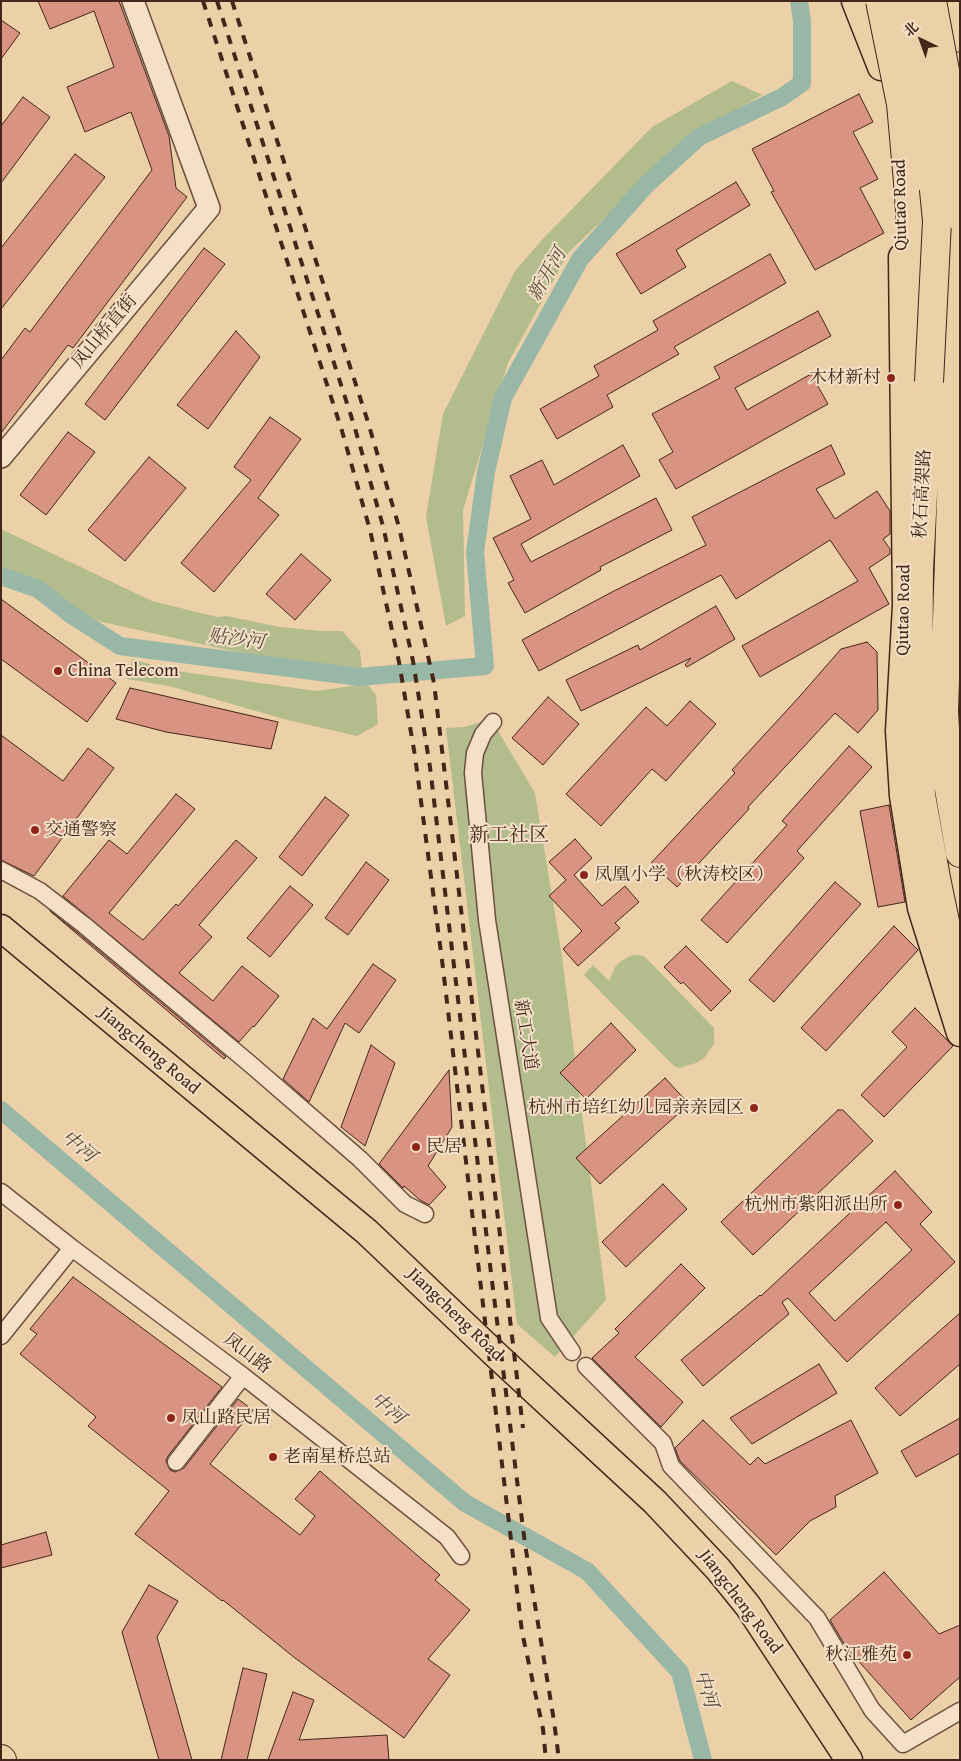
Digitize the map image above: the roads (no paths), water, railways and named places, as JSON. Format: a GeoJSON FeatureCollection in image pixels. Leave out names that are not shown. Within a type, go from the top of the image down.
{"type":"FeatureCollection","features":[{"type":"Feature","properties":{"kind":"highway"},"geometry":{"type":"LineString","coordinates":[[879,1],[901,104],[915,283],[929,382]]}},
{"type":"Feature","properties":{"kind":"highway","name":"秋石高架路"},"geometry":{"type":"LineString","coordinates":[[906,1],[919,69],[929,139],[937,222],[919,569],[918,715],[921,794],[936,878],[956,975],[960,985]]}},
{"type":"Feature","properties":{"kind":"highway"},"geometry":{"type":"LineString","coordinates":[[932,1],[946,76],[960,217]]}},
{"type":"Feature","properties":{"kind":"highway"},"geometry":{"type":"LineString","coordinates":[[952,1],[957,38]]}},
{"type":"Feature","properties":{"kind":"highway","name":"秋石高架路"},"geometry":{"type":"LineString","coordinates":[[960,228],[944,712],[948,783],[960,853]]}},
{"type":"Feature","properties":{"kind":"highway"},"geometry":{"type":"LineString","coordinates":[[960,600],[957,655],[960,730]]}},
{"type":"Feature","properties":{"kind":"main road"},"geometry":{"type":"LineString","coordinates":[[854,1],[881,67]]}},
{"type":"Feature","properties":{"kind":"main road","name":"Qiutao Road"},"geometry":{"type":"LineString","coordinates":[[879,1],[881,67],[901,152],[906,605],[899,731],[903,796],[920,908],[960,1033]]}},
{"type":"Feature","properties":{"kind":"main road"},"geometry":{"type":"LineString","coordinates":[[945,1],[957,38]]}},
{"type":"Feature","properties":{"kind":"main road"},"geometry":{"type":"LineString","coordinates":[[960,3],[957,38],[960,152]]}},
{"type":"Feature","properties":{"kind":"main road","name":"Jiangcheng Road"},"geometry":{"type":"LineString","coordinates":[[1,928],[368,1232],[495,1354],[655,1502],[718,1569],[748,1606],[849,1760]]}},
{"type":"Feature","properties":{"kind":"street","name":"凤山桥直街"},"geometry":{"type":"LineString","coordinates":[[1,457],[209,208],[133,1]]}},
{"type":"Feature","properties":{"kind":"street"},"geometry":{"type":"LineString","coordinates":[[881,67],[957,38]]}},
{"type":"Feature","properties":{"kind":"street"},"geometry":{"type":"LineString","coordinates":[[881,67],[958,91]]}},
{"type":"Feature","properties":{"kind":"street","name":"新工大道"},"geometry":{"type":"LineString","coordinates":[[493,722],[482,734],[475,753],[473,773],[487,920],[550,1318],[572,1352]]}},
{"type":"Feature","properties":{"kind":"street"},"geometry":{"type":"LineString","coordinates":[[1,870],[40,891],[84,925],[249,1063],[360,1160],[405,1204],[425,1214]]}},
{"type":"Feature","properties":{"kind":"street","name":"凤山路"},"geometry":{"type":"LineString","coordinates":[[1,1192],[72,1248],[243,1376],[447,1537],[461,1556]]}},
{"type":"Feature","properties":{"kind":"street"},"geometry":{"type":"LineString","coordinates":[[1,1336],[72,1248]]}},
{"type":"Feature","properties":{"kind":"street"},"geometry":{"type":"LineString","coordinates":[[586,1366],[664,1443],[671,1466],[817,1618],[872,1710],[903,1744],[960,1711]]}},
{"type":"Feature","properties":{"kind":"street"},"geometry":{"type":"LineString","coordinates":[[176,1462],[243,1376]]}},
{"type":"Feature","properties":{"kind":"waterway","name":"新开河"},"geometry":{"type":"LineString","coordinates":[[1,576],[38,589],[70,614],[120,646],[359,677],[485,666],[475,552],[486,472],[503,398],[580,259],[647,184],[699,137],[782,97],[802,83],[802,21],[799,1]]}},
{"type":"Feature","properties":{"kind":"waterway","name":"中河"},"geometry":{"type":"LineString","coordinates":[[1,1110],[465,1503],[587,1571],[680,1672],[703,1760]]}},
{"type":"Feature","properties":{"kind":"railway"},"geometry":{"type":"LineString","coordinates":[[203,1],[342,431],[370,530],[399,662],[415,756],[442,960],[522,1632],[543,1729],[546,1760]]}},
{"type":"Feature","properties":{"kind":"railway"},"geometry":{"type":"LineString","coordinates":[[217,1],[354,425],[383,526],[413,661],[430,767],[525,1544],[559,1760]]}},
{"type":"Feature","properties":{"kind":"railway"},"geometry":{"type":"LineString","coordinates":[[232,1],[367,419],[399,527],[434,683],[523,1428]]}},
{"type":"Feature","properties":{"kind":"place","name":"木材新村"},"geometry":{"type":"Point","coordinates":[891,378]}},
{"type":"Feature","properties":{"kind":"place","name":"China Telecom"},"geometry":{"type":"Point","coordinates":[58,671]}},
{"type":"Feature","properties":{"kind":"place","name":"交通警察"},"geometry":{"type":"Point","coordinates":[35,830]}},
{"type":"Feature","properties":{"kind":"place","name":"凤凰小学（秋涛校区）"},"geometry":{"type":"Point","coordinates":[584,875]}},
{"type":"Feature","properties":{"kind":"place","name":"杭州市培红幼儿园亲亲园区"},"geometry":{"type":"Point","coordinates":[754,1108]}},
{"type":"Feature","properties":{"kind":"place","name":"民居"},"geometry":{"type":"Point","coordinates":[416,1147]}},
{"type":"Feature","properties":{"kind":"place","name":"杭州市紫阳派出所"},"geometry":{"type":"Point","coordinates":[898,1205]}},
{"type":"Feature","properties":{"kind":"place","name":"凤山路民居"},"geometry":{"type":"Point","coordinates":[171,1418]}},
{"type":"Feature","properties":{"kind":"place","name":"老南星桥总站"},"geometry":{"type":"Point","coordinates":[273,1457]}},
{"type":"Feature","properties":{"kind":"place","name":"秋江雅苑"},"geometry":{"type":"Point","coordinates":[907,1655]}},
{"type":"Feature","properties":{"kind":"district","name":"新工社区"},"geometry":{"type":"Point","coordinates":[509,836]}},
{"type":"Feature","properties":{"kind":"water label","name":"贴沙河"},"geometry":{"type":"Point","coordinates":[236,640]}}]}
